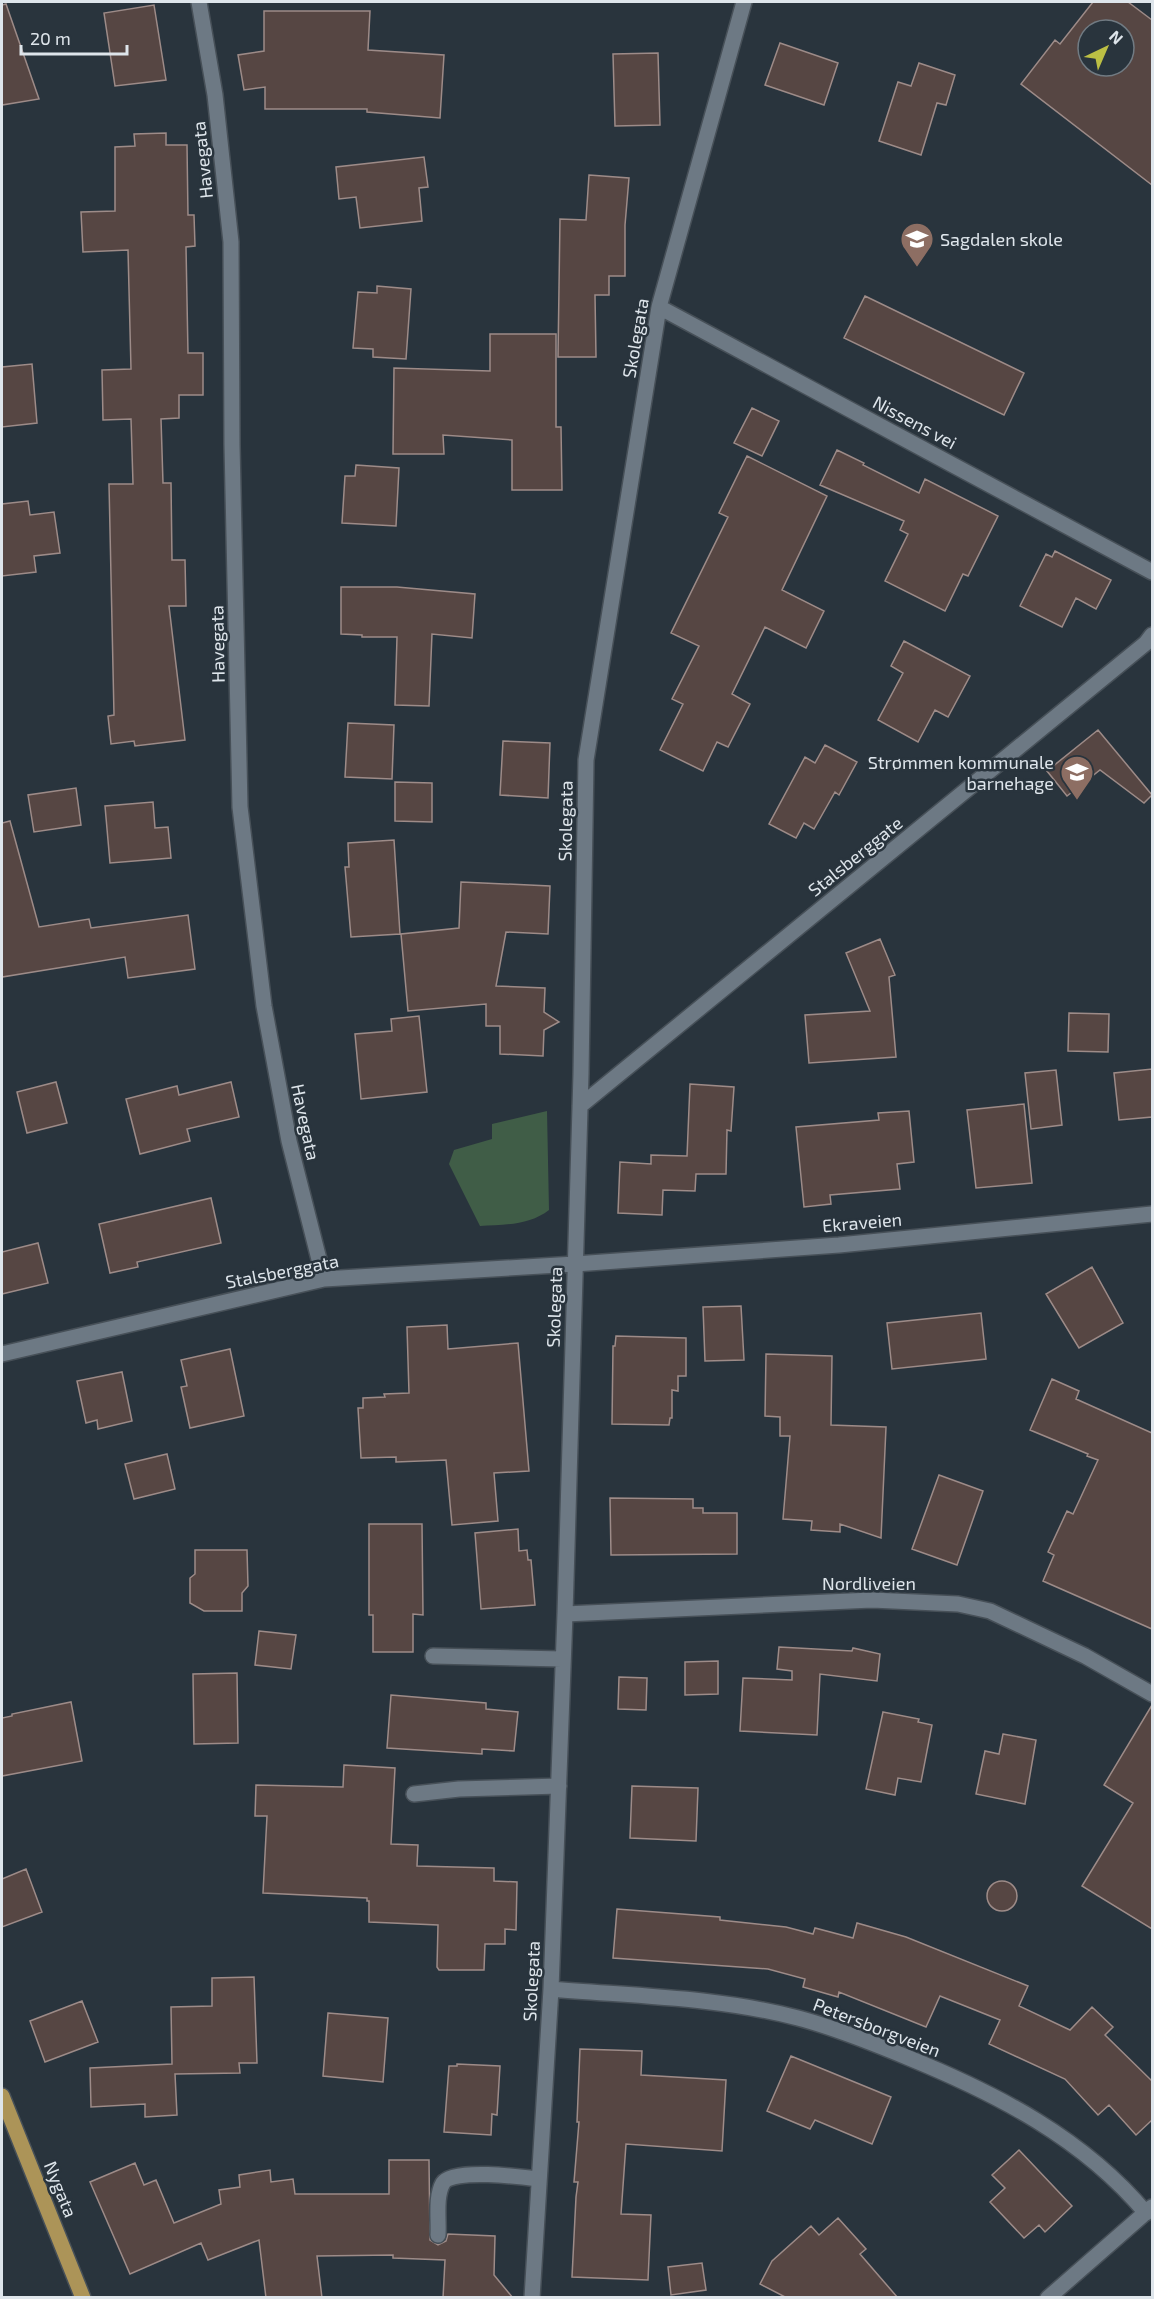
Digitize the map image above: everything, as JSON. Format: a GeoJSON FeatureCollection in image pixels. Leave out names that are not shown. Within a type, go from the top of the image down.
{"type":"FeatureCollection","features":[{"type":"Feature","properties":{"kind":"main road","name":"Nygata"},"geometry":{"type":"LineString","coordinates":[[2,2096],[83,2298]]}},
{"type":"Feature","properties":{"kind":"street","name":"Havegata"},"geometry":{"type":"LineString","coordinates":[[199,2],[215,95],[231,242],[232,445],[240,807],[264,1006],[289,1141],[324,1279]]}},
{"type":"Feature","properties":{"kind":"street","name":"Skolegata"},"geometry":{"type":"LineString","coordinates":[[532,2298],[551,1989],[565,1614],[580,1106],[585,760],[659,307],[744,2]]}},
{"type":"Feature","properties":{"kind":"street","name":"Nissens vei"},"geometry":{"type":"LineString","coordinates":[[659,307],[1152,572]]}},
{"type":"Feature","properties":{"kind":"street","name":"Stalsberggate"},"geometry":{"type":"LineString","coordinates":[[580,1106],[1150,642]]}},
{"type":"Feature","properties":{"kind":"street","name":"Ekraveien"},"geometry":{"type":"LineString","coordinates":[[575,1264],[839,1245],[1152,1214]]}},
{"type":"Feature","properties":{"kind":"street","name":"Stalsberggata"},"geometry":{"type":"LineString","coordinates":[[2,1354],[324,1279],[575,1264]]}},
{"type":"Feature","properties":{"kind":"street","name":"Nordliveien"},"geometry":{"type":"LineString","coordinates":[[565,1614],[872,1600],[958,1604],[990,1611],[1085,1656],[1152,1694]]}},
{"type":"Feature","properties":{"kind":"street"},"geometry":{"type":"LineString","coordinates":[[433,1656],[562,1659]]}},
{"type":"Feature","properties":{"kind":"street"},"geometry":{"type":"LineString","coordinates":[[414,1794],[459,1789],[559,1786]]}},
{"type":"Feature","properties":{"kind":"street","name":"Petersborgveien"},"geometry":{"type":"LineString","coordinates":[[551,1989],[722,2004],[797,2018],[861,2038],[977,2088],[1022,2111],[1096,2162],[1149,2210]]}},
{"type":"Feature","properties":{"kind":"street"},"geometry":{"type":"LineString","coordinates":[[438,2235],[440,2193],[443,2182],[448,2178],[484,2174],[539,2179]]}},
{"type":"Feature","properties":{"kind":"street"},"geometry":{"type":"LineString","coordinates":[[1048,2298],[1149,2210]]}},
{"type":"Feature","properties":{"kind":"green space"},"geometry":{"type":"Polygon","coordinates":[[[547,1111],[549,1210],[525,1221],[480,1226],[449,1164],[454,1150],[492,1139],[492,1124],[547,1111]]]}},
{"type":"Feature","properties":{"kind":"building"},"geometry":{"type":"Polygon","coordinates":[[[1093,2],[1128,2],[1152,20],[1152,185],[1021,84],[1055,40],[1060,44],[1076,24],[1076,78],[1136,78],[1136,18],[1080,18],[1093,2]]]}},
{"type":"Feature","properties":{"kind":"building"},"geometry":{"type":"Polygon","coordinates":[[[6,4],[39,99],[2,105],[2,5],[6,4]]]}},
{"type":"Feature","properties":{"kind":"building"},"geometry":{"type":"Polygon","coordinates":[[[154,5],[166,80],[115,86],[104,13],[154,5]]]}},
{"type":"Feature","properties":{"kind":"building"},"geometry":{"type":"Polygon","coordinates":[[[264,11],[370,11],[368,50],[444,55],[440,118],[367,112],[367,109],[265,109],[265,87],[244,90],[238,55],[264,51],[264,11]]]}},
{"type":"Feature","properties":{"kind":"building"},"geometry":{"type":"Polygon","coordinates":[[[780,43],[838,63],[824,105],[765,85],[780,43]]]}},
{"type":"Feature","properties":{"kind":"building"},"geometry":{"type":"Polygon","coordinates":[[[658,53],[660,125],[615,126],[613,54],[658,53]]]}},
{"type":"Feature","properties":{"kind":"building"},"geometry":{"type":"Polygon","coordinates":[[[919,63],[955,75],[946,105],[937,103],[921,155],[879,141],[898,82],[911,86],[919,63]]]}},
{"type":"Feature","properties":{"kind":"building"},"geometry":{"type":"Polygon","coordinates":[[[166,133],[166,145],[187,145],[188,215],[194,215],[195,246],[186,247],[188,353],[203,353],[203,395],[179,395],[179,418],[161,419],[163,483],[171,483],[172,560],[185,560],[186,606],[169,606],[185,740],[135,746],[134,741],[111,744],[108,716],[114,715],[109,484],[133,484],[131,419],[103,420],[102,370],[131,369],[128,250],[83,252],[81,212],[115,211],[115,147],[135,146],[134,134],[166,133]]]}},
{"type":"Feature","properties":{"kind":"building"},"geometry":{"type":"Polygon","coordinates":[[[424,157],[428,187],[419,188],[422,221],[360,228],[356,197],[339,199],[336,167],[424,157]]]}},
{"type":"Feature","properties":{"kind":"building"},"geometry":{"type":"Polygon","coordinates":[[[589,175],[629,178],[625,225],[625,276],[609,276],[609,295],[595,295],[596,357],[558,357],[560,219],[586,220],[589,175]]]}},
{"type":"Feature","properties":{"kind":"building"},"geometry":{"type":"Polygon","coordinates":[[[377,286],[411,289],[406,359],[373,357],[373,349],[353,348],[358,292],[377,293],[377,286]]]}},
{"type":"Feature","properties":{"kind":"building"},"geometry":{"type":"Polygon","coordinates":[[[865,296],[1024,373],[1004,415],[844,338],[865,296]]]}},
{"type":"Feature","properties":{"kind":"building"},"geometry":{"type":"Polygon","coordinates":[[[490,334],[556,334],[556,427],[561,427],[562,490],[512,490],[512,440],[443,435],[444,454],[393,454],[394,368],[490,371],[490,334]]]}},
{"type":"Feature","properties":{"kind":"building"},"geometry":{"type":"Polygon","coordinates":[[[32,364],[37,423],[2,427],[2,367],[32,364]]]}},
{"type":"Feature","properties":{"kind":"building"},"geometry":{"type":"Polygon","coordinates":[[[752,408],[779,421],[762,456],[734,443],[752,408]]]}},
{"type":"Feature","properties":{"kind":"building"},"geometry":{"type":"Polygon","coordinates":[[[837,450],[919,493],[925,479],[998,516],[968,576],[963,574],[945,611],[885,581],[908,534],[900,530],[904,521],[820,485],[837,450]]]}},
{"type":"Feature","properties":{"kind":"building"},"geometry":{"type":"Polygon","coordinates":[[[747,456],[827,496],[782,590],[824,611],[806,648],[765,627],[732,694],[750,704],[728,747],[717,742],[703,771],[660,750],[683,704],[672,699],[699,646],[671,633],[728,517],[719,513],[747,456]]]}},
{"type":"Feature","properties":{"kind":"building"},"geometry":{"type":"Polygon","coordinates":[[[356,465],[399,468],[396,526],[342,523],[345,476],[355,476],[356,465]]]}},
{"type":"Feature","properties":{"kind":"building"},"geometry":{"type":"Polygon","coordinates":[[[28,501],[30,515],[54,512],[60,553],[34,556],[36,572],[2,576],[2,504],[28,501]]]}},
{"type":"Feature","properties":{"kind":"building"},"geometry":{"type":"Polygon","coordinates":[[[1055,551],[1111,580],[1096,609],[1076,598],[1062,627],[1020,606],[1046,554],[1052,557],[1055,551]]]}},
{"type":"Feature","properties":{"kind":"building"},"geometry":{"type":"Polygon","coordinates":[[[341,587],[397,587],[475,594],[472,638],[432,634],[429,706],[395,705],[397,637],[362,637],[362,635],[341,634],[341,587]]]}},
{"type":"Feature","properties":{"kind":"building"},"geometry":{"type":"Polygon","coordinates":[[[904,641],[970,676],[948,717],[935,710],[918,742],[878,720],[903,673],[891,666],[904,641]]]}},
{"type":"Feature","properties":{"kind":"building"},"geometry":{"type":"Polygon","coordinates":[[[348,723],[394,725],[392,779],[345,777],[348,723]]]}},
{"type":"Feature","properties":{"kind":"building"},"geometry":{"type":"Polygon","coordinates":[[[1098,730],[1152,795],[1144,803],[1100,770],[1067,796],[1047,771],[1098,730]]]}},
{"type":"Feature","properties":{"kind":"building"},"geometry":{"type":"Polygon","coordinates":[[[503,741],[550,743],[548,798],[500,795],[503,741]]]}},
{"type":"Feature","properties":{"kind":"building"},"geometry":{"type":"Polygon","coordinates":[[[825,745],[857,762],[839,795],[835,792],[814,829],[804,823],[796,838],[769,824],[805,757],[815,763],[825,745]]]}},
{"type":"Feature","properties":{"kind":"building"},"geometry":{"type":"Polygon","coordinates":[[[395,782],[432,783],[432,822],[395,821],[395,782]]]}},
{"type":"Feature","properties":{"kind":"building"},"geometry":{"type":"Polygon","coordinates":[[[76,788],[81,825],[34,832],[28,795],[76,788]]]}},
{"type":"Feature","properties":{"kind":"building"},"geometry":{"type":"Polygon","coordinates":[[[153,802],[155,828],[168,827],[171,858],[110,863],[105,806],[153,802]]]}},
{"type":"Feature","properties":{"kind":"building"},"geometry":{"type":"Polygon","coordinates":[[[10,821],[39,927],[89,919],[91,928],[188,915],[195,969],[128,978],[125,957],[2,977],[2,823],[10,821]]]}},
{"type":"Feature","properties":{"kind":"building"},"geometry":{"type":"Polygon","coordinates":[[[394,840],[400,934],[351,937],[345,867],[349,867],[348,843],[394,840]]]}},
{"type":"Feature","properties":{"kind":"building"},"geometry":{"type":"Polygon","coordinates":[[[461,882],[550,886],[548,934],[506,932],[496,986],[545,988],[544,1012],[559,1022],[544,1030],[543,1056],[500,1054],[500,1026],[486,1026],[486,1004],[408,1011],[401,934],[459,928],[461,882]]]}},
{"type":"Feature","properties":{"kind":"building"},"geometry":{"type":"Polygon","coordinates":[[[880,939],[895,975],[889,977],[896,1057],[809,1063],[805,1015],[870,1011],[846,953],[880,939]]]}},
{"type":"Feature","properties":{"kind":"building"},"geometry":{"type":"Polygon","coordinates":[[[1069,1013],[1109,1014],[1108,1052],[1068,1051],[1069,1013]]]}},
{"type":"Feature","properties":{"kind":"building"},"geometry":{"type":"Polygon","coordinates":[[[419,1016],[427,1092],[361,1099],[355,1034],[392,1031],[391,1019],[419,1016]]]}},
{"type":"Feature","properties":{"kind":"building"},"geometry":{"type":"Polygon","coordinates":[[[1152,1069],[1152,1117],[1119,1120],[1114,1073],[1152,1069]]]}},
{"type":"Feature","properties":{"kind":"building"},"geometry":{"type":"Polygon","coordinates":[[[1056,1070],[1062,1125],[1031,1129],[1025,1073],[1056,1070]]]}},
{"type":"Feature","properties":{"kind":"building"},"geometry":{"type":"Polygon","coordinates":[[[56,1082],[67,1123],[27,1133],[17,1092],[56,1082]]]}},
{"type":"Feature","properties":{"kind":"building"},"geometry":{"type":"Polygon","coordinates":[[[231,1082],[239,1117],[187,1129],[190,1141],[140,1154],[126,1099],[177,1086],[179,1095],[231,1082]]]}},
{"type":"Feature","properties":{"kind":"building"},"geometry":{"type":"Polygon","coordinates":[[[690,1084],[734,1087],[731,1131],[727,1130],[726,1174],[696,1174],[695,1191],[663,1190],[662,1215],[618,1213],[620,1162],[651,1164],[651,1155],[687,1156],[690,1084]]]}},
{"type":"Feature","properties":{"kind":"building"},"geometry":{"type":"Polygon","coordinates":[[[1024,1104],[1032,1183],[976,1188],[967,1110],[1024,1104]]]}},
{"type":"Feature","properties":{"kind":"building"},"geometry":{"type":"Polygon","coordinates":[[[909,1111],[914,1162],[897,1164],[900,1189],[830,1195],[831,1204],[804,1207],[796,1127],[879,1120],[878,1113],[909,1111]]]}},
{"type":"Feature","properties":{"kind":"building"},"geometry":{"type":"Polygon","coordinates":[[[211,1198],[221,1243],[137,1262],[138,1267],[110,1273],[99,1224],[211,1198]]]}},
{"type":"Feature","properties":{"kind":"building"},"geometry":{"type":"Polygon","coordinates":[[[38,1243],[48,1283],[2,1294],[2,1252],[38,1243]]]}},
{"type":"Feature","properties":{"kind":"building"},"geometry":{"type":"Polygon","coordinates":[[[1092,1267],[1123,1323],[1079,1348],[1046,1294],[1092,1267]]]}},
{"type":"Feature","properties":{"kind":"building"},"geometry":{"type":"Polygon","coordinates":[[[741,1306],[744,1360],[705,1361],[703,1307],[741,1306]]]}},
{"type":"Feature","properties":{"kind":"building"},"geometry":{"type":"Polygon","coordinates":[[[981,1313],[986,1359],[892,1369],[887,1323],[981,1313]]]}},
{"type":"Feature","properties":{"kind":"building"},"geometry":{"type":"Polygon","coordinates":[[[447,1325],[448,1349],[518,1343],[529,1471],[494,1473],[498,1521],[452,1525],[446,1460],[396,1462],[396,1457],[361,1458],[358,1408],[363,1408],[363,1398],[409,1393],[407,1327],[447,1325]]]}},
{"type":"Feature","properties":{"kind":"building"},"geometry":{"type":"Polygon","coordinates":[[[616,1336],[686,1338],[686,1376],[678,1376],[678,1391],[672,1390],[672,1418],[670,1418],[669,1425],[612,1424],[613,1346],[615,1346],[616,1336]]]}},
{"type":"Feature","properties":{"kind":"building"},"geometry":{"type":"Polygon","coordinates":[[[230,1349],[244,1416],[190,1428],[181,1387],[187,1386],[181,1360],[230,1349]]]}},
{"type":"Feature","properties":{"kind":"building"},"geometry":{"type":"Polygon","coordinates":[[[766,1354],[832,1356],[831,1425],[886,1427],[881,1538],[840,1524],[840,1532],[811,1530],[812,1521],[783,1519],[790,1436],[780,1436],[780,1417],[765,1416],[766,1354]]]}},
{"type":"Feature","properties":{"kind":"building"},"geometry":{"type":"Polygon","coordinates":[[[122,1372],[132,1421],[98,1429],[97,1420],[86,1423],[77,1381],[122,1372]]]}},
{"type":"Feature","properties":{"kind":"building"},"geometry":{"type":"Polygon","coordinates":[[[1052,1379],[1079,1391],[1076,1399],[1152,1433],[1152,1629],[1043,1581],[1054,1555],[1048,1552],[1067,1511],[1073,1514],[1098,1460],[1030,1430],[1052,1379]]]}},
{"type":"Feature","properties":{"kind":"building"},"geometry":{"type":"Polygon","coordinates":[[[167,1454],[175,1489],[134,1499],[125,1464],[167,1454]]]}},
{"type":"Feature","properties":{"kind":"building"},"geometry":{"type":"Polygon","coordinates":[[[939,1475],[983,1491],[957,1565],[912,1549],[939,1475]]]}},
{"type":"Feature","properties":{"kind":"building"},"geometry":{"type":"Polygon","coordinates":[[[610,1498],[693,1499],[693,1508],[703,1508],[703,1513],[737,1513],[737,1554],[611,1555],[610,1498]]]}},
{"type":"Feature","properties":{"kind":"building"},"geometry":{"type":"Polygon","coordinates":[[[369,1524],[422,1524],[423,1615],[413,1614],[413,1652],[373,1652],[373,1615],[369,1615],[369,1524]]]}},
{"type":"Feature","properties":{"kind":"building"},"geometry":{"type":"Polygon","coordinates":[[[518,1529],[519,1551],[527,1550],[528,1560],[531,1560],[535,1605],[481,1609],[475,1533],[518,1529]]]}},
{"type":"Feature","properties":{"kind":"building"},"geometry":{"type":"Polygon","coordinates":[[[195,1550],[247,1550],[248,1586],[242,1593],[242,1611],[204,1611],[190,1603],[190,1578],[195,1574],[195,1550]]]}},
{"type":"Feature","properties":{"kind":"building"},"geometry":{"type":"Polygon","coordinates":[[[259,1631],[296,1635],[291,1669],[255,1665],[259,1631]]]}},
{"type":"Feature","properties":{"kind":"building"},"geometry":{"type":"Polygon","coordinates":[[[779,1647],[852,1651],[853,1648],[880,1654],[877,1681],[820,1674],[817,1735],[740,1731],[743,1678],[792,1680],[792,1671],[777,1669],[779,1647]]]}},
{"type":"Feature","properties":{"kind":"building"},"geometry":{"type":"Polygon","coordinates":[[[718,1661],[718,1694],[685,1695],[685,1662],[718,1661]]]}},
{"type":"Feature","properties":{"kind":"building"},"geometry":{"type":"Polygon","coordinates":[[[237,1673],[238,1743],[194,1744],[193,1674],[237,1673]]]}},
{"type":"Feature","properties":{"kind":"building"},"geometry":{"type":"Polygon","coordinates":[[[619,1677],[647,1678],[646,1710],[618,1709],[619,1677]]]}},
{"type":"Feature","properties":{"kind":"building"},"geometry":{"type":"Polygon","coordinates":[[[391,1695],[486,1703],[486,1709],[518,1712],[514,1751],[482,1749],[482,1754],[387,1748],[391,1695]]]}},
{"type":"Feature","properties":{"kind":"building"},"geometry":{"type":"Polygon","coordinates":[[[71,1702],[82,1761],[2,1776],[2,1718],[71,1702]]]}},
{"type":"Feature","properties":{"kind":"building"},"geometry":{"type":"Polygon","coordinates":[[[1152,1705],[1152,1929],[1082,1886],[1133,1803],[1104,1785],[1152,1705]]]}},
{"type":"Feature","properties":{"kind":"building"},"geometry":{"type":"Polygon","coordinates":[[[883,1712],[919,1719],[918,1722],[932,1725],[921,1782],[898,1778],[895,1795],[866,1789],[883,1712]]]}},
{"type":"Feature","properties":{"kind":"building"},"geometry":{"type":"Polygon","coordinates":[[[1003,1734],[1036,1740],[1025,1804],[976,1794],[985,1751],[999,1754],[1003,1734]]]}},
{"type":"Feature","properties":{"kind":"building"},"geometry":{"type":"Polygon","coordinates":[[[344,1765],[395,1768],[391,1844],[418,1845],[417,1866],[494,1868],[494,1881],[517,1882],[516,1930],[505,1929],[505,1944],[485,1944],[484,1970],[439,1970],[437,1967],[438,1925],[369,1922],[367,1898],[263,1893],[267,1816],[255,1816],[256,1785],[343,1787],[344,1765]]]}},
{"type":"Feature","properties":{"kind":"building"},"geometry":{"type":"Polygon","coordinates":[[[632,1786],[698,1788],[696,1841],[630,1838],[632,1786]]]}},
{"type":"Feature","properties":{"kind":"building"},"geometry":{"type":"Polygon","coordinates":[[[26,1869],[42,1912],[2,1927],[2,1879],[26,1869]]]}},
{"type":"Feature","properties":{"kind":"building"},"geometry":{"type":"Polygon","coordinates":[[[1002,1881],[1013,1885],[1017,1896],[1013,1907],[1002,1911],[991,1907],[987,1896],[991,1885],[1002,1881]]]}},
{"type":"Feature","properties":{"kind":"building"},"geometry":{"type":"Polygon","coordinates":[[[617,1909],[720,1917],[720,1920],[786,1927],[813,1934],[815,1928],[853,1938],[857,1923],[906,1937],[1028,1986],[1019,2006],[1070,2030],[1092,2007],[1113,2027],[1105,2035],[1152,2081],[1152,2120],[1136,2135],[1109,2105],[1098,2115],[1065,2079],[989,2044],[1000,2020],[940,1996],[926,2027],[839,1992],[838,1997],[803,1987],[805,1979],[768,1969],[613,1958],[617,1909]]]}},
{"type":"Feature","properties":{"kind":"building"},"geometry":{"type":"Polygon","coordinates":[[[254,1977],[257,2063],[239,2063],[240,2073],[175,2074],[177,2115],[145,2117],[145,2104],[91,2107],[90,2068],[172,2064],[171,2007],[212,2006],[212,1978],[254,1977]]]}},
{"type":"Feature","properties":{"kind":"building"},"geometry":{"type":"Polygon","coordinates":[[[82,2001],[98,2042],[45,2062],[30,2021],[82,2001]]]}},
{"type":"Feature","properties":{"kind":"building"},"geometry":{"type":"Polygon","coordinates":[[[328,2013],[388,2018],[383,2082],[323,2076],[328,2013]]]}},
{"type":"Feature","properties":{"kind":"building"},"geometry":{"type":"Polygon","coordinates":[[[580,2049],[642,2051],[641,2075],[726,2080],[722,2151],[626,2144],[621,2214],[651,2215],[648,2280],[572,2277],[578,2182],[574,2182],[579,2122],[577,2122],[580,2049]]]}},
{"type":"Feature","properties":{"kind":"building"},"geometry":{"type":"Polygon","coordinates":[[[791,2056],[891,2097],[872,2144],[815,2120],[810,2129],[767,2111],[791,2056]]]}},
{"type":"Feature","properties":{"kind":"building"},"geometry":{"type":"Polygon","coordinates":[[[457,2064],[500,2066],[497,2115],[492,2114],[491,2135],[444,2132],[449,2066],[457,2066],[457,2064]]]}},
{"type":"Feature","properties":{"kind":"building"},"geometry":{"type":"Polygon","coordinates":[[[1019,2150],[1072,2206],[1045,2232],[1039,2225],[1024,2238],[990,2202],[1005,2188],[992,2175],[1019,2150]]]}},
{"type":"Feature","properties":{"kind":"building"},"geometry":{"type":"Polygon","coordinates":[[[389,2160],[429,2160],[430,2240],[438,2245],[446,2241],[448,2234],[495,2236],[494,2275],[513,2298],[443,2298],[445,2260],[393,2258],[393,2255],[317,2256],[322,2298],[266,2298],[259,2240],[208,2260],[201,2243],[130,2274],[90,2182],[135,2163],[144,2185],[156,2180],[174,2223],[221,2204],[219,2190],[240,2187],[239,2175],[270,2170],[271,2182],[293,2179],[295,2194],[389,2194],[389,2160]]]}},
{"type":"Feature","properties":{"kind":"building"},"geometry":{"type":"Polygon","coordinates":[[[838,2218],[866,2249],[860,2254],[898,2298],[787,2298],[760,2284],[772,2261],[811,2226],[819,2235],[838,2218]]]}},
{"type":"Feature","properties":{"kind":"building"},"geometry":{"type":"Polygon","coordinates":[[[702,2263],[706,2290],[671,2295],[668,2267],[702,2263]]]}},
{"type":"Feature","properties":{"kind":"place","name":"Sagdalen skole"},"geometry":{"type":"Point","coordinates":[917,268]}},
{"type":"Feature","properties":{"kind":"place","name":"Strømmen kommunale barnehage"},"geometry":{"type":"Point","coordinates":[1077,801]}}]}
